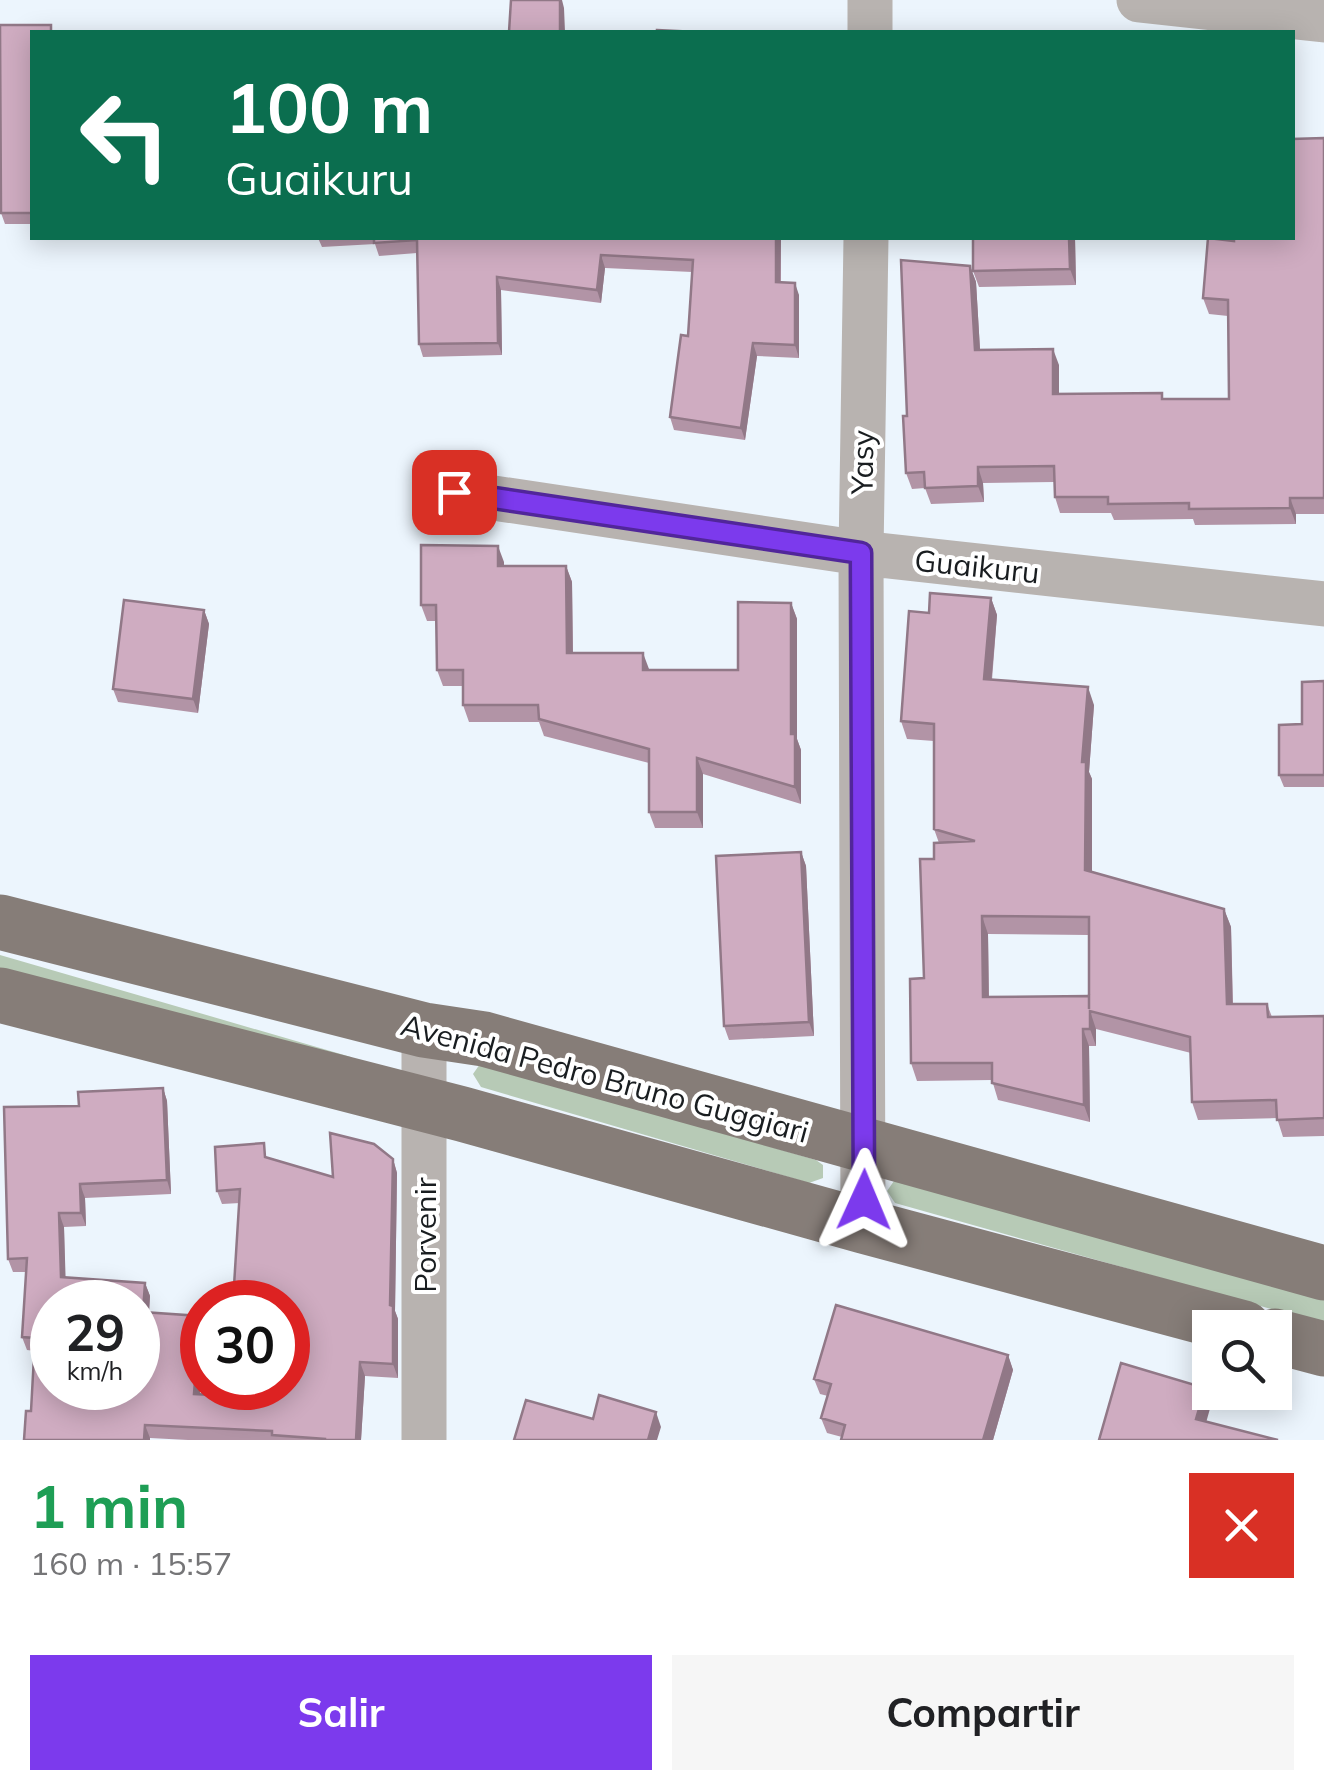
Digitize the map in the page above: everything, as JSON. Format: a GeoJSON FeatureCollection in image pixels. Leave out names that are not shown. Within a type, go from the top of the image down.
{"type":"FeatureCollection","features":[{"type":"Feature","properties":{"kind":"main road","name":"Avenida Pedro Bruno Guggiari"},"geometry":{"type":"LineString","coordinates":[[0,922],[424,1030],[484,1039],[1324,1273]]}},
{"type":"Feature","properties":{"kind":"main road"},"geometry":{"type":"LineString","coordinates":[[0,995],[462,1114],[1192,1314]]}},
{"type":"Feature","properties":{"kind":"main road"},"geometry":{"type":"LineString","coordinates":[[1292,1340],[1324,1348]]}},
{"type":"Feature","properties":{"kind":"street"},"geometry":{"type":"LineString","coordinates":[[870,0],[870,30]]}},
{"type":"Feature","properties":{"kind":"street"},"geometry":{"type":"LineString","coordinates":[[1139,0],[1318,13]]}},
{"type":"Feature","properties":{"kind":"street","name":"Yasy"},"geometry":{"type":"LineString","coordinates":[[863,1226],[861,553],[866,240]]}},
{"type":"Feature","properties":{"kind":"street","name":"Guaikuru"},"geometry":{"type":"LineString","coordinates":[[454,492],[861,553],[1324,604]]}},
{"type":"Feature","properties":{"kind":"street","name":"Porvenir"},"geometry":{"type":"LineString","coordinates":[[424,1030],[424,1440]]}},
{"type":"Feature","properties":{"kind":"green space"},"geometry":{"type":"Polygon","coordinates":[[[0,955],[351,1057],[353,1061],[0,979],[0,955]]]}},
{"type":"Feature","properties":{"kind":"green space"},"geometry":{"type":"Polygon","coordinates":[[[480,1064],[816,1160],[823,1165],[823,1178],[809,1183],[481,1087],[473,1074],[480,1064]]]}},
{"type":"Feature","properties":{"kind":"green space"},"geometry":{"type":"Polygon","coordinates":[[[894,1181],[1324,1298],[1324,1324],[1292,1315],[1292,1310],[1274,1310],[895,1203],[887,1191],[894,1181]]]}},
{"type":"Feature","properties":{"kind":"building"},"geometry":{"type":"Polygon","coordinates":[[[511,0],[560,0],[560,30],[509,30],[511,0]]]}},
{"type":"Feature","properties":{"kind":"building"},"geometry":{"type":"Polygon","coordinates":[[[0,25],[51,25],[51,30],[30,30],[30,213],[1,213],[0,25]]]}},
{"type":"Feature","properties":{"kind":"building"},"geometry":{"type":"Polygon","coordinates":[[[1324,138],[1324,498],[1290,498],[1290,508],[1189,509],[1189,503],[1108,504],[1108,497],[1055,497],[1054,466],[978,467],[978,486],[925,488],[924,472],[906,473],[901,260],[970,266],[975,350],[1053,349],[1053,394],[1162,393],[1162,399],[1229,399],[1228,300],[1203,298],[1208,240],[1295,240],[1295,139],[1324,138]]]}},
{"type":"Feature","properties":{"kind":"building"},"geometry":{"type":"Polygon","coordinates":[[[374,240],[417,240],[374,243],[374,240]]]}},
{"type":"Feature","properties":{"kind":"building"},"geometry":{"type":"Polygon","coordinates":[[[417,240],[776,240],[776,282],[795,283],[795,345],[753,343],[741,428],[670,417],[681,335],[688,336],[693,260],[601,255],[597,290],[497,277],[498,343],[419,344],[417,240]]]}},
{"type":"Feature","properties":{"kind":"building"},"geometry":{"type":"Polygon","coordinates":[[[973,240],[1069,240],[1070,269],[973,271],[973,240]]]}},
{"type":"Feature","properties":{"kind":"building"},"geometry":{"type":"Polygon","coordinates":[[[421,545],[498,546],[498,566],[566,566],[567,653],[643,653],[643,670],[738,670],[738,602],[791,603],[795,787],[697,758],[697,812],[649,812],[649,749],[539,719],[538,705],[463,705],[463,670],[437,670],[436,605],[421,605],[421,545]]]}},
{"type":"Feature","properties":{"kind":"building"},"geometry":{"type":"Polygon","coordinates":[[[930,593],[991,598],[984,679],[1088,687],[1082,762],[1086,762],[1085,870],[1224,909],[1227,1004],[1267,1004],[1268,1017],[1324,1016],[1324,1118],[1277,1120],[1276,1100],[1192,1102],[1190,1037],[1090,1011],[1090,1029],[1083,1029],[1084,1105],[992,1083],[992,1063],[911,1063],[910,979],[924,978],[920,859],[934,859],[934,843],[975,841],[934,829],[934,724],[901,721],[909,611],[929,613],[930,593]],[[982,916],[983,997],[1089,996],[1089,917],[982,916]]]}},
{"type":"Feature","properties":{"kind":"building"},"geometry":{"type":"Polygon","coordinates":[[[124,600],[204,610],[193,699],[113,689],[124,600]]]}},
{"type":"Feature","properties":{"kind":"building"},"geometry":{"type":"Polygon","coordinates":[[[1324,681],[1324,775],[1279,775],[1279,725],[1302,724],[1302,682],[1324,681]]]}},
{"type":"Feature","properties":{"kind":"building"},"geometry":{"type":"Polygon","coordinates":[[[801,852],[809,1022],[724,1026],[716,856],[801,852]]]}},
{"type":"Feature","properties":{"kind":"building"},"geometry":{"type":"Polygon","coordinates":[[[163,1088],[167,1180],[80,1184],[81,1213],[59,1213],[61,1277],[103,1280],[30,1280],[30,1338],[22,1337],[27,1258],[8,1259],[4,1107],[79,1106],[78,1092],[163,1088]]]}},
{"type":"Feature","properties":{"kind":"building"},"geometry":{"type":"Polygon","coordinates":[[[330,1133],[374,1144],[393,1159],[393,1364],[360,1362],[356,1440],[272,1435],[272,1431],[145,1425],[144,1440],[24,1440],[26,1411],[160,1410],[160,1313],[180,1315],[180,1410],[310,1410],[310,1280],[234,1280],[240,1189],[217,1191],[215,1147],[264,1143],[265,1157],[333,1177],[330,1133]]]}},
{"type":"Feature","properties":{"kind":"building"},"geometry":{"type":"Polygon","coordinates":[[[836,1305],[1008,1355],[983,1440],[841,1440],[845,1425],[821,1418],[831,1384],[814,1379],[836,1305]]]}},
{"type":"Feature","properties":{"kind":"building"},"geometry":{"type":"Polygon","coordinates":[[[1121,1363],[1192,1384],[1192,1410],[1199,1410],[1196,1419],[1278,1440],[1099,1440],[1121,1363]]]}},
{"type":"Feature","properties":{"kind":"building"},"geometry":{"type":"Polygon","coordinates":[[[599,1395],[656,1412],[648,1440],[514,1440],[526,1400],[593,1419],[599,1395]]]}},
{"type":"Feature","properties":{"kind":"route"},"geometry":{"type":"LineString","coordinates":[[454,492],[861,553],[864,1200]]}}]}
